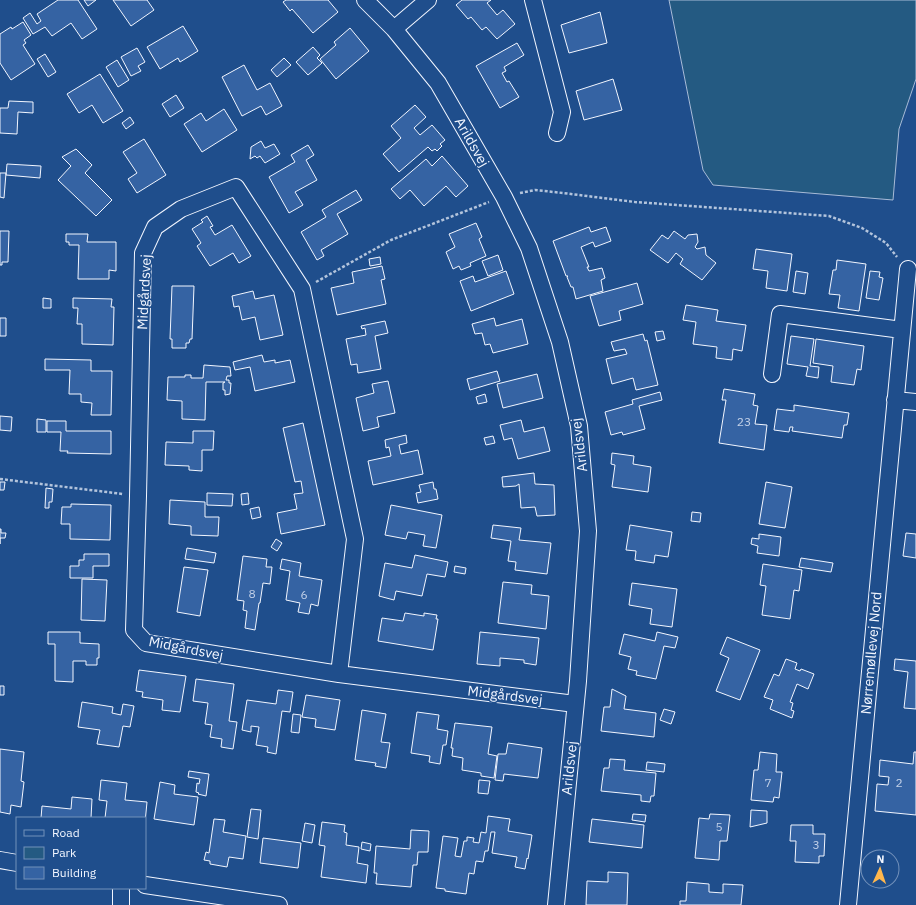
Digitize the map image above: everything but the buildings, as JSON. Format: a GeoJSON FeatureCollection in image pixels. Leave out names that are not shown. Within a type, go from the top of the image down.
{"type":"FeatureCollection","features":[{"type":"Feature","properties":{"kind":"street","name":"Arildsvej"},"geometry":{"type":"LineString","coordinates":[[365,0],[394,29],[438,83],[504,197],[529,248],[560,342],[579,426],[588,531],[575,704],[556,905]]}},
{"type":"Feature","properties":{"kind":"street"},"geometry":{"type":"LineString","coordinates":[[394,29],[428,0]]}},
{"type":"Feature","properties":{"kind":"street"},"geometry":{"type":"LineString","coordinates":[[533,0],[562,112],[557,133]]}},
{"type":"Feature","properties":{"kind":"street","name":"Midgårdsvej"},"geometry":{"type":"LineString","coordinates":[[339,674],[355,539],[302,289],[236,187],[181,209],[155,228],[143,253],[134,630],[146,643],[339,674],[575,704]]}},
{"type":"Feature","properties":{"kind":"street","name":"Nørremøllevej Nord"},"geometry":{"type":"LineString","coordinates":[[848,905],[908,269]]}},
{"type":"Feature","properties":{"kind":"street"},"geometry":{"type":"LineString","coordinates":[[772,374],[780,314],[902,330]]}},
{"type":"Feature","properties":{"kind":"street"},"geometry":{"type":"LineString","coordinates":[[896,400],[916,402]]}},
{"type":"Feature","properties":{"kind":"street"},"geometry":{"type":"LineString","coordinates":[[0,860],[16,863]]}},
{"type":"Feature","properties":{"kind":"street"},"geometry":{"type":"LineString","coordinates":[[146,884],[279,905]]}},
{"type":"Feature","properties":{"kind":"street"},"geometry":{"type":"LineString","coordinates":[[121,889],[121,905]]}},
{"type":"Feature","properties":{"kind":"path"},"geometry":{"type":"LineString","coordinates":[[302,289],[391,240],[504,197],[535,190],[635,202],[829,216],[862,228],[886,243],[908,269]]}},
{"type":"Feature","properties":{"kind":"path"},"geometry":{"type":"LineString","coordinates":[[0,479],[138,496]]}},
{"type":"Feature","properties":{"kind":"green space"},"geometry":{"type":"Polygon","coordinates":[[[669,0],[916,0],[916,79],[899,129],[893,200],[713,185],[703,170],[669,0]]]}}]}
